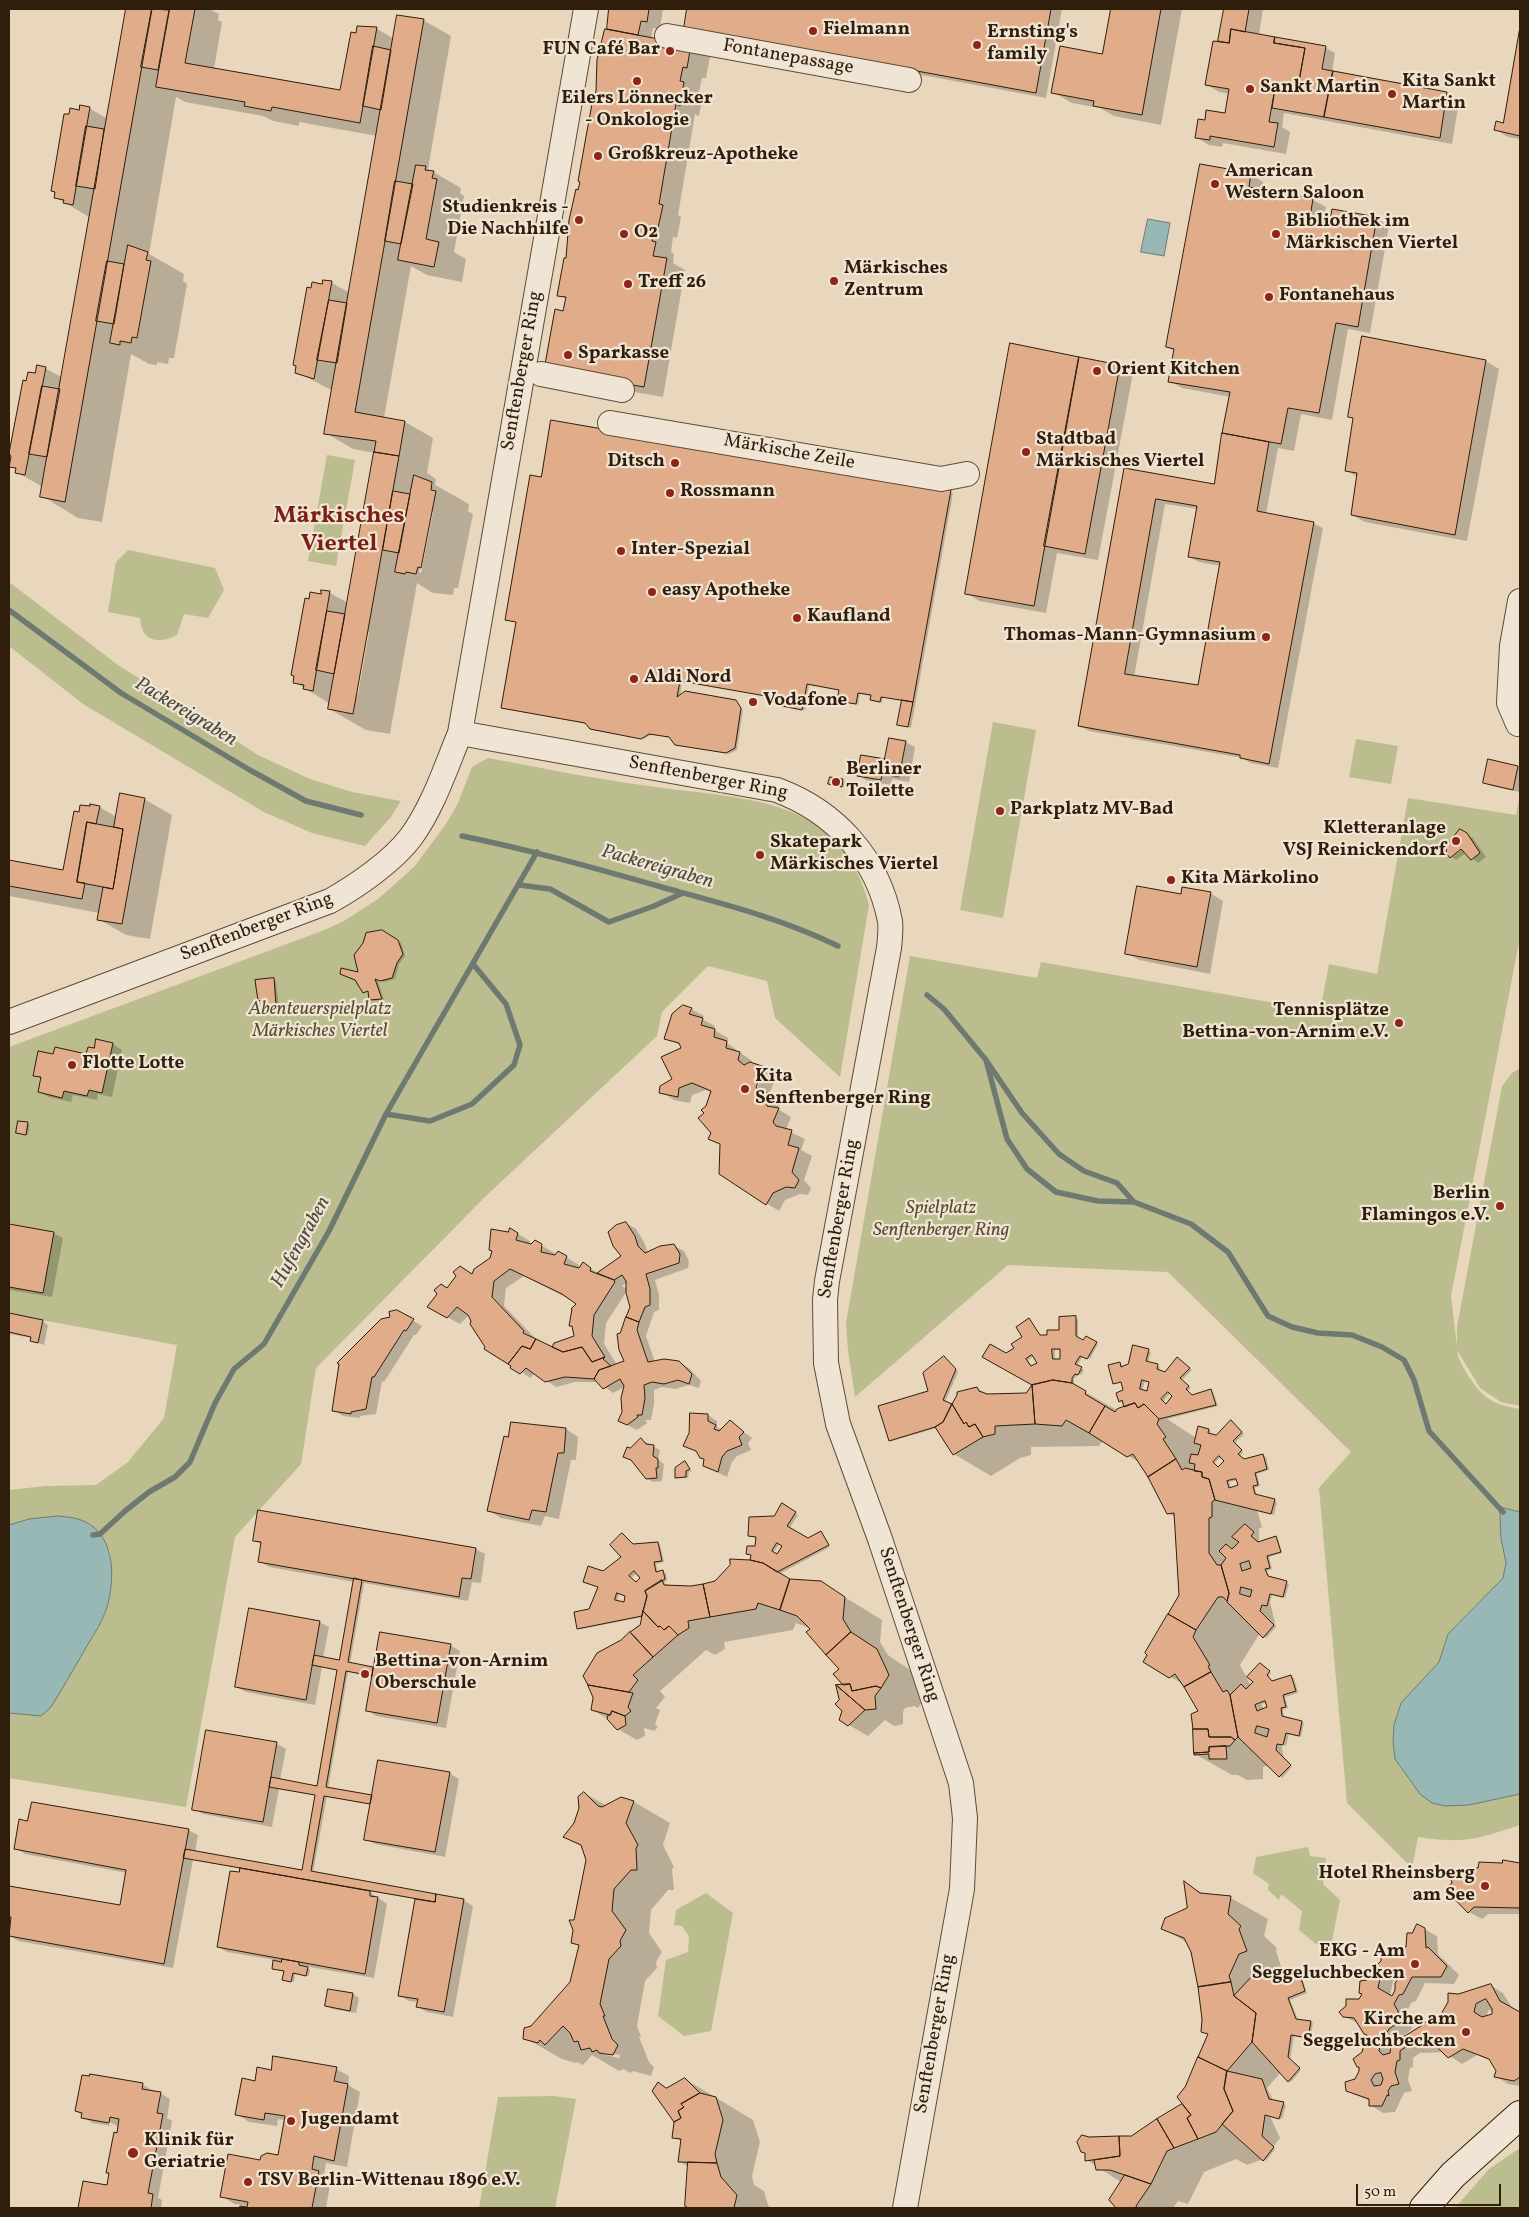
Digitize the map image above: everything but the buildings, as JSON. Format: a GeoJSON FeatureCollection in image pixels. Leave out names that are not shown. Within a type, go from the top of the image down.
{"type":"FeatureCollection","features":[{"type":"Feature","properties":{"kind":"street","name":"Senftenberger Ring"},"geometry":{"type":"LineString","coordinates":[[9,1022],[317,908],[343,894],[391,857],[411,837],[435,792],[460,733],[586,9]]}},
{"type":"Feature","properties":{"kind":"street","name":"Fontanepassage"},"geometry":{"type":"LineString","coordinates":[[667,36],[909,80]]}},
{"type":"Feature","properties":{"kind":"street"},"geometry":{"type":"LineString","coordinates":[[541,374],[622,390]]}},
{"type":"Feature","properties":{"kind":"street","name":"Märkische Zeile"},"geometry":{"type":"LineString","coordinates":[[610,423],[942,480],[967,474]]}},
{"type":"Feature","properties":{"kind":"street"},"geometry":{"type":"LineString","coordinates":[[1518,724],[1509,703],[1511,654],[1520,601]]}},
{"type":"Feature","properties":{"kind":"street","name":"Senftenberger Ring"},"geometry":{"type":"LineString","coordinates":[[460,733],[777,790],[808,804],[836,824],[862,852],[880,886],[890,923],[889,948],[827,1281],[825,1300],[826,1363],[838,1424],[880,1539],[961,1783],[965,1818],[962,1889],[905,2208]]}},
{"type":"Feature","properties":{"kind":"street"},"geometry":{"type":"LineString","coordinates":[[1424,2208],[1453,2175],[1520,2115]]}},
{"type":"Feature","properties":{"kind":"green space"},"geometry":{"type":"Polygon","coordinates":[[[327,455],[355,460],[336,566],[308,561],[327,455]]]}},
{"type":"Feature","properties":{"kind":"green space"},"geometry":{"type":"Polygon","coordinates":[[[128,550],[215,568],[224,590],[208,618],[184,614],[177,635],[157,640],[147,636],[141,626],[140,618],[108,612],[116,562],[128,550]]]}},
{"type":"Feature","properties":{"kind":"green space"},"geometry":{"type":"Polygon","coordinates":[[[9,582],[118,665],[258,755],[310,779],[352,792],[401,801],[391,817],[365,846],[312,833],[264,812],[83,704],[9,646],[9,582]]]}},
{"type":"Feature","properties":{"kind":"green space"},"geometry":{"type":"Polygon","coordinates":[[[993,722],[1036,730],[1003,918],[960,910],[993,722]]]}},
{"type":"Feature","properties":{"kind":"green space"},"geometry":{"type":"Polygon","coordinates":[[[1356,739],[1398,746],[1391,784],[1349,777],[1356,739]]]}},
{"type":"Feature","properties":{"kind":"green space","name":"Abenteuerspielplatz Märkisches Viertel"},"geometry":{"type":"Polygon","coordinates":[[[488,758],[609,780],[752,800],[783,809],[811,822],[836,841],[855,868],[869,905],[840,1077],[775,1018],[767,981],[708,966],[662,1012],[657,1036],[487,1195],[316,1368],[301,1464],[235,1537],[186,1807],[9,1778],[9,1713],[16,1714],[51,1707],[98,1627],[107,1608],[111,1581],[110,1552],[100,1534],[92,1526],[78,1519],[29,1519],[9,1525],[9,1490],[45,1486],[96,1485],[128,1462],[164,1418],[177,1345],[9,1314],[9,1047],[322,931],[344,921],[378,899],[414,867],[446,824],[458,803],[472,767],[488,758]]]}},
{"type":"Feature","properties":{"kind":"green space","name":"Spielplatz Senftenberger Ring"},"geometry":{"type":"Polygon","coordinates":[[[1520,795],[1520,937],[1451,1296],[1457,1346],[1457,1327],[1502,1086],[1512,1073],[1520,1068],[1520,1406],[1501,1402],[1480,1388],[1457,1350],[1459,1359],[1466,1372],[1482,1394],[1494,1402],[1520,1409],[1520,1512],[1500,1507],[1501,1538],[1506,1563],[1503,1578],[1448,1634],[1439,1662],[1401,1703],[1394,1725],[1395,1759],[1420,1794],[1520,1794],[1520,1825],[1470,1839],[1447,1840],[1418,1837],[1412,1868],[1347,1803],[1319,1488],[1351,1452],[1168,1272],[1008,1265],[855,1397],[846,1323],[910,956],[1037,978],[1041,962],[1320,1011],[1329,964],[1377,974],[1408,798],[1516,815],[1520,795]]]}},
{"type":"Feature","properties":{"kind":"green space"},"geometry":{"type":"Polygon","coordinates":[[[1308,1847],[1310,1856],[1326,1858],[1323,1884],[1340,1900],[1332,1941],[1316,1944],[1299,1930],[1302,1911],[1281,1894],[1279,1900],[1268,1890],[1269,1884],[1253,1873],[1256,1857],[1308,1847]]]}},
{"type":"Feature","properties":{"kind":"green space"},"geometry":{"type":"Polygon","coordinates":[[[706,1893],[733,1913],[711,2031],[684,2036],[658,2016],[666,1960],[688,1952],[689,1936],[682,1926],[674,1925],[676,1910],[706,1893]]]}},
{"type":"Feature","properties":{"kind":"green space"},"geometry":{"type":"Polygon","coordinates":[[[553,2096],[576,2099],[555,2208],[479,2208],[498,2097],[553,2096]]]}},
{"type":"Feature","properties":{"kind":"green space"},"geometry":{"type":"Polygon","coordinates":[[[1520,2148],[1520,2208],[1455,2208],[1489,2169],[1520,2148]]]}},
{"type":"Feature","properties":{"kind":"water"},"geometry":{"type":"Polygon","coordinates":[[[1148,219],[1170,223],[1164,256],[1141,252],[1148,219]]]}},
{"type":"Feature","properties":{"kind":"water"},"geometry":{"type":"Polygon","coordinates":[[[1500,1507],[1520,1512],[1520,1794],[1469,1805],[1445,1806],[1432,1803],[1420,1794],[1395,1759],[1394,1725],[1401,1703],[1439,1662],[1448,1634],[1503,1578],[1506,1563],[1501,1538],[1500,1507]]]}},
{"type":"Feature","properties":{"kind":"water"},"geometry":{"type":"Polygon","coordinates":[[[59,1516],[76,1518],[90,1525],[99,1533],[106,1544],[112,1568],[107,1607],[96,1631],[51,1707],[41,1716],[9,1713],[9,1525],[29,1519],[59,1516]]]}},
{"type":"Feature","properties":{"kind":"waterway","name":"Packereigraben"},"geometry":{"type":"LineString","coordinates":[[9,610],[121,693],[248,769],[306,801],[361,815]]}},
{"type":"Feature","properties":{"kind":"waterway","name":"Packereigraben"},"geometry":{"type":"LineString","coordinates":[[462,836],[564,860],[731,906],[775,920],[838,946]]}},
{"type":"Feature","properties":{"kind":"waterway","name":"Hufengraben"},"geometry":{"type":"LineString","coordinates":[[93,1535],[100,1534],[125,1511],[149,1492],[175,1477],[190,1462],[215,1403],[234,1369],[264,1344],[329,1231],[386,1114],[537,852]]}},
{"type":"Feature","properties":{"kind":"waterway"},"geometry":{"type":"LineString","coordinates":[[519,885],[550,889],[609,922],[654,906],[683,893]]}},
{"type":"Feature","properties":{"kind":"waterway"},"geometry":{"type":"LineString","coordinates":[[386,1114],[430,1121],[472,1104],[514,1065],[520,1045],[506,1004],[473,964]]}},
{"type":"Feature","properties":{"kind":"waterway","name":"Packereigraben"},"geometry":{"type":"LineString","coordinates":[[927,995],[944,1009],[986,1060],[1007,1139],[1027,1169],[1056,1192],[1098,1201],[1134,1202],[1191,1224],[1228,1252],[1268,1316],[1292,1327],[1318,1333],[1352,1335],[1382,1347],[1404,1360],[1414,1380],[1429,1431],[1503,1512]]}},
{"type":"Feature","properties":{"kind":"waterway","name":"Packereigraben"},"geometry":{"type":"LineString","coordinates":[[988,1063],[1022,1113],[1059,1154],[1084,1171],[1117,1183],[1134,1202]]}},
{"type":"Feature","properties":{"kind":"place","name":"Fielmann"},"geometry":{"type":"Point","coordinates":[813,31]}},
{"type":"Feature","properties":{"kind":"place","name":"Ernsting's family"},"geometry":{"type":"Point","coordinates":[977,45]}},
{"type":"Feature","properties":{"kind":"place","name":"FUN Café Bar"},"geometry":{"type":"Point","coordinates":[670,51]}},
{"type":"Feature","properties":{"kind":"place","name":"Eilers Lönnecker - Onkologie"},"geometry":{"type":"Point","coordinates":[637,81]}},
{"type":"Feature","properties":{"kind":"place","name":"Sankt Martin"},"geometry":{"type":"Point","coordinates":[1250,89]}},
{"type":"Feature","properties":{"kind":"place","name":"Kita Sankt Martin"},"geometry":{"type":"Point","coordinates":[1392,94]}},
{"type":"Feature","properties":{"kind":"place","name":"Großkreuz-Apotheke"},"geometry":{"type":"Point","coordinates":[598,156]}},
{"type":"Feature","properties":{"kind":"place","name":"American Western Saloon"},"geometry":{"type":"Point","coordinates":[1215,184]}},
{"type":"Feature","properties":{"kind":"place","name":"Studienkreis - Die Nachhilfe"},"geometry":{"type":"Point","coordinates":[579,220]}},
{"type":"Feature","properties":{"kind":"place","name":"O2"},"geometry":{"type":"Point","coordinates":[624,234]}},
{"type":"Feature","properties":{"kind":"place","name":"Bibliothek im Märkischen Viertel"},"geometry":{"type":"Point","coordinates":[1276,234]}},
{"type":"Feature","properties":{"kind":"place","name":"Märkisches Zentrum"},"geometry":{"type":"Point","coordinates":[834,281]}},
{"type":"Feature","properties":{"kind":"place","name":"Treff 26"},"geometry":{"type":"Point","coordinates":[628,284]}},
{"type":"Feature","properties":{"kind":"place","name":"Fontanehaus"},"geometry":{"type":"Point","coordinates":[1269,297]}},
{"type":"Feature","properties":{"kind":"place","name":"Sparkasse"},"geometry":{"type":"Point","coordinates":[568,355]}},
{"type":"Feature","properties":{"kind":"place","name":"Orient Kitchen"},"geometry":{"type":"Point","coordinates":[1097,371]}},
{"type":"Feature","properties":{"kind":"place","name":"Stadtbad Märkisches Viertel"},"geometry":{"type":"Point","coordinates":[1026,452]}},
{"type":"Feature","properties":{"kind":"place","name":"Ditsch"},"geometry":{"type":"Point","coordinates":[675,463]}},
{"type":"Feature","properties":{"kind":"place","name":"Rossmann"},"geometry":{"type":"Point","coordinates":[670,493]}},
{"type":"Feature","properties":{"kind":"place","name":"Inter-Spezial"},"geometry":{"type":"Point","coordinates":[621,551]}},
{"type":"Feature","properties":{"kind":"place","name":"easy Apotheke"},"geometry":{"type":"Point","coordinates":[652,592]}},
{"type":"Feature","properties":{"kind":"place","name":"Kaufland"},"geometry":{"type":"Point","coordinates":[797,618]}},
{"type":"Feature","properties":{"kind":"place","name":"Thomas-Mann-Gymnasium"},"geometry":{"type":"Point","coordinates":[1266,637]}},
{"type":"Feature","properties":{"kind":"place","name":"Aldi Nord"},"geometry":{"type":"Point","coordinates":[634,679]}},
{"type":"Feature","properties":{"kind":"place","name":"Vodafone"},"geometry":{"type":"Point","coordinates":[753,702]}},
{"type":"Feature","properties":{"kind":"place","name":"Berliner Toilette"},"geometry":{"type":"Point","coordinates":[836,782]}},
{"type":"Feature","properties":{"kind":"place","name":"Parkplatz MV-Bad"},"geometry":{"type":"Point","coordinates":[1000,811]}},
{"type":"Feature","properties":{"kind":"place","name":"Kletteranlage VSJ Reinickendorf"},"geometry":{"type":"Point","coordinates":[1456,841]}},
{"type":"Feature","properties":{"kind":"place","name":"Skatepark Märkisches Viertel"},"geometry":{"type":"Point","coordinates":[760,855]}},
{"type":"Feature","properties":{"kind":"place","name":"Kita Märkolino"},"geometry":{"type":"Point","coordinates":[1171,880]}},
{"type":"Feature","properties":{"kind":"place","name":"Tennisplätze Bettina-von-Arnim e.V."},"geometry":{"type":"Point","coordinates":[1399,1023]}},
{"type":"Feature","properties":{"kind":"place","name":"Flotte Lotte"},"geometry":{"type":"Point","coordinates":[72,1065]}},
{"type":"Feature","properties":{"kind":"place","name":"Kita Senftenberger Ring"},"geometry":{"type":"Point","coordinates":[745,1089]}},
{"type":"Feature","properties":{"kind":"place","name":"Berlin Flamingos e.V."},"geometry":{"type":"Point","coordinates":[1500,1206]}},
{"type":"Feature","properties":{"kind":"place","name":"Bettina-von-Arnim Oberschule"},"geometry":{"type":"Point","coordinates":[365,1674]}},
{"type":"Feature","properties":{"kind":"place","name":"Hotel Rheinsberg am See"},"geometry":{"type":"Point","coordinates":[1485,1886]}},
{"type":"Feature","properties":{"kind":"place","name":"EKG - Am Seggeluchbecken"},"geometry":{"type":"Point","coordinates":[1415,1964]}},
{"type":"Feature","properties":{"kind":"place","name":"Kirche am Seggeluchbecken"},"geometry":{"type":"Point","coordinates":[1466,2032]}},
{"type":"Feature","properties":{"kind":"place","name":"Jugendamt"},"geometry":{"type":"Point","coordinates":[291,2121]}},
{"type":"Feature","properties":{"kind":"place","name":"Klinik für Geriatrie"},"geometry":{"type":"Point","coordinates":[133,2153]}},
{"type":"Feature","properties":{"kind":"place","name":"TSV Berlin-Wittenau 1896 e.V."},"geometry":{"type":"Point","coordinates":[248,2182]}},
{"type":"Feature","properties":{"kind":"district","name":"Märkisches Viertel"},"geometry":{"type":"Point","coordinates":[339,532]}}]}
